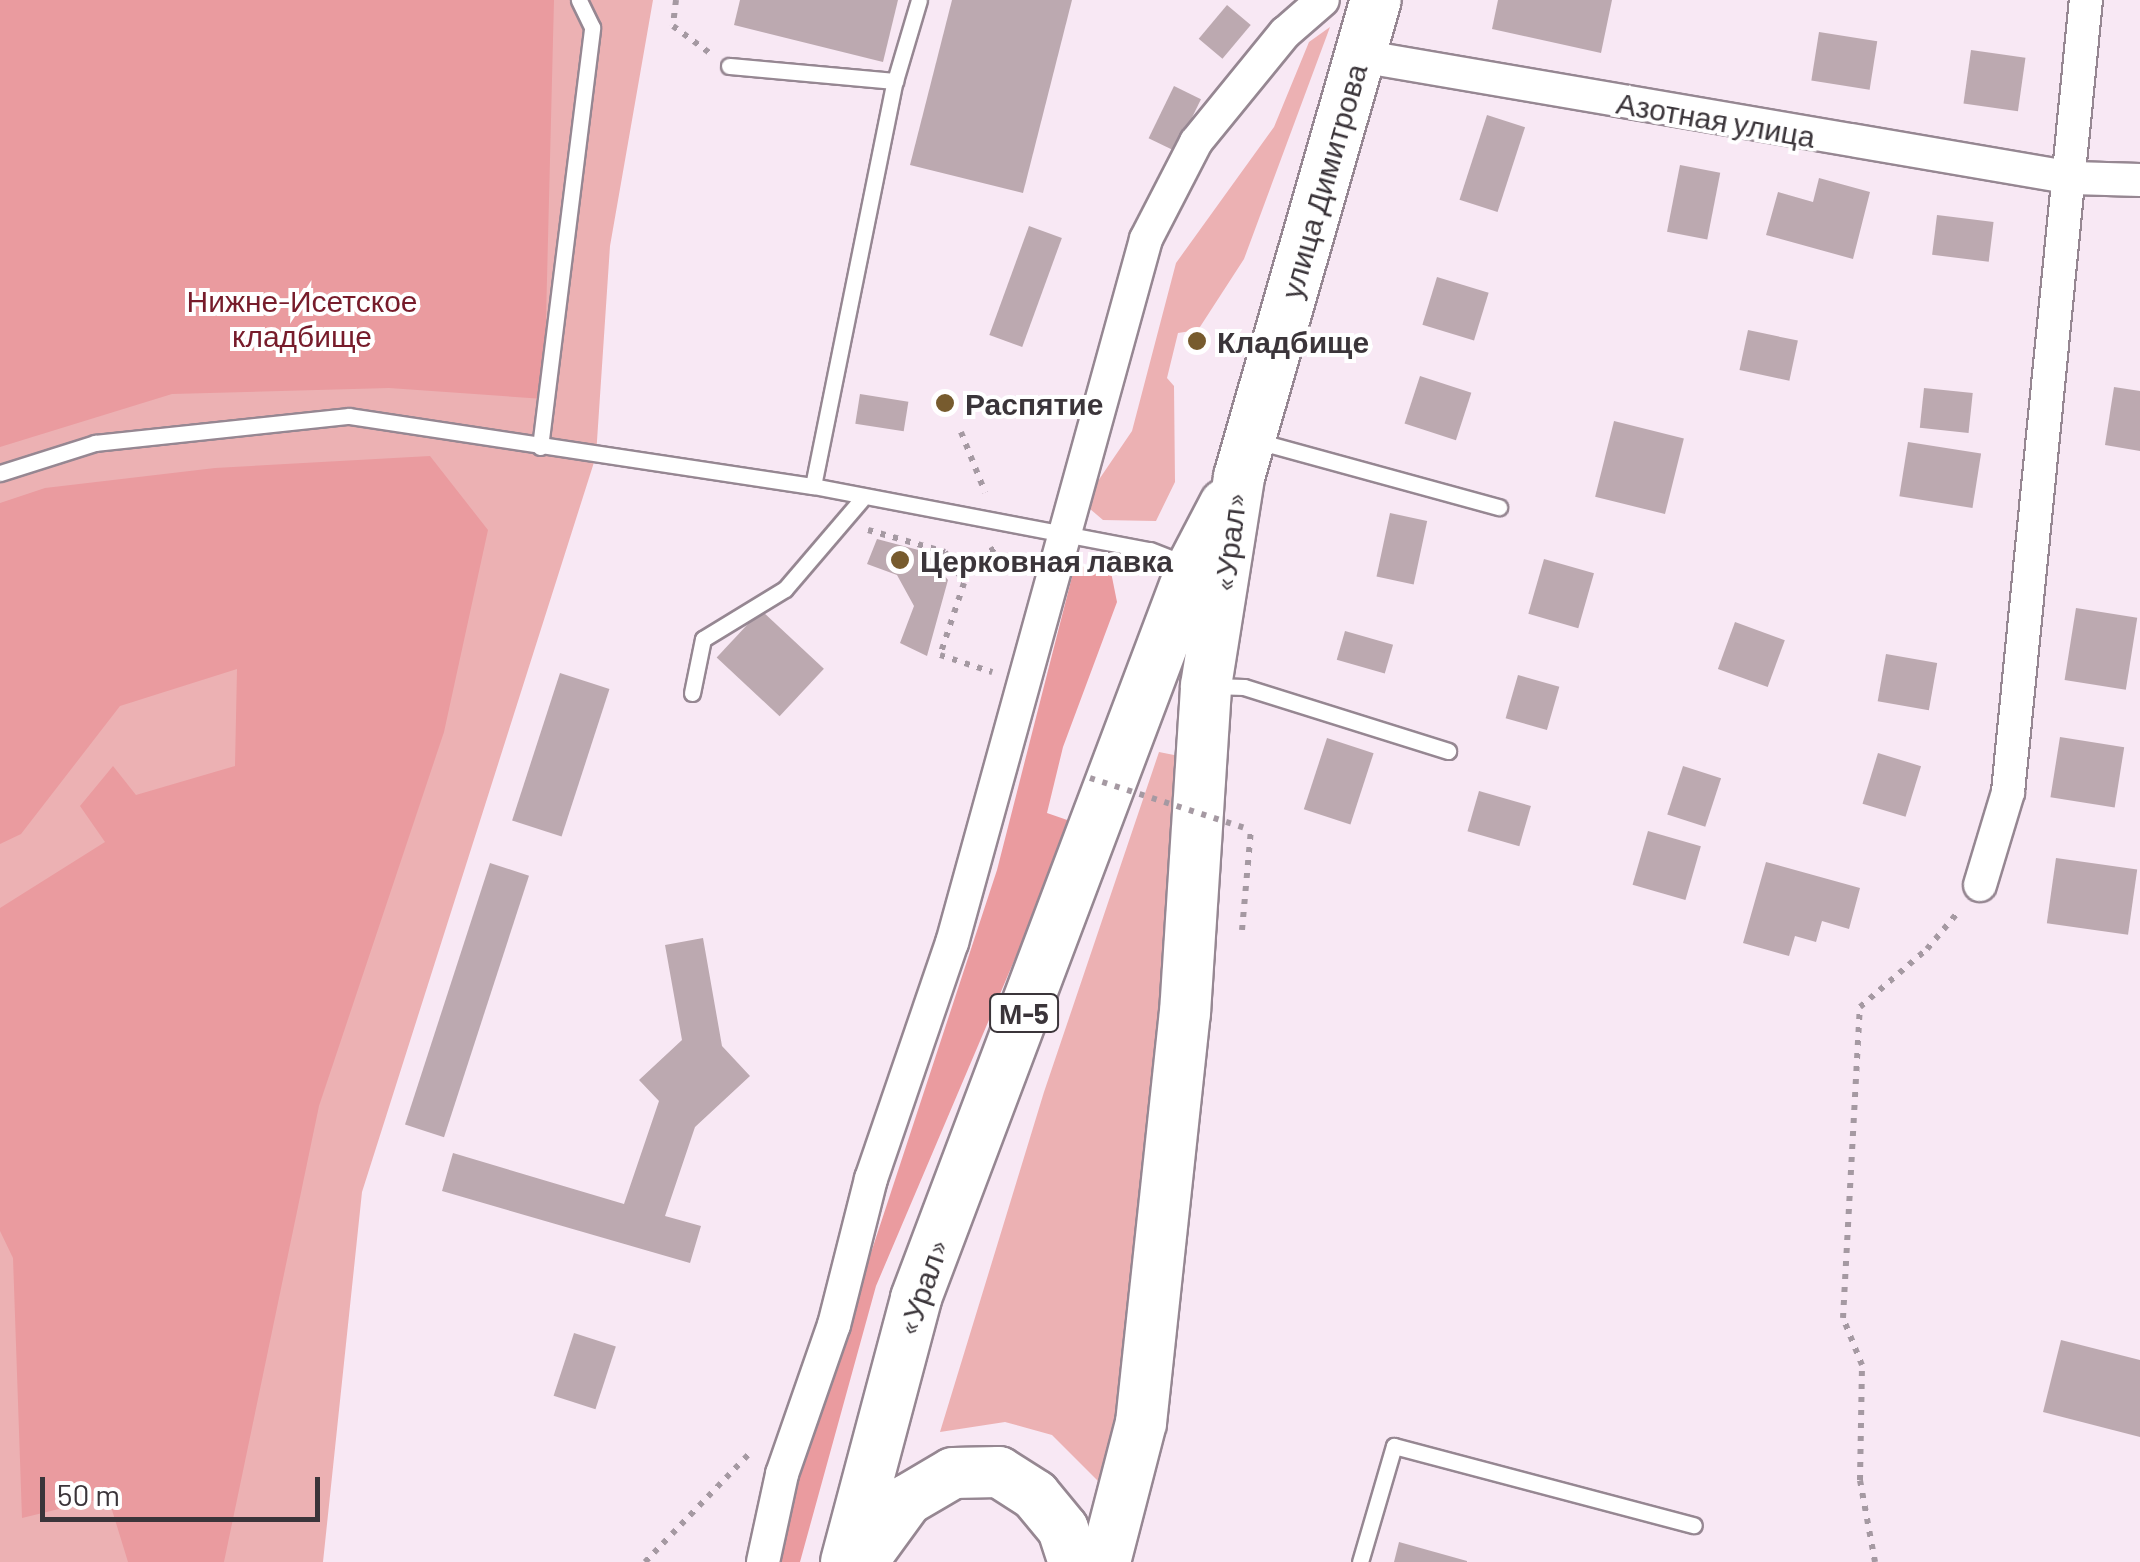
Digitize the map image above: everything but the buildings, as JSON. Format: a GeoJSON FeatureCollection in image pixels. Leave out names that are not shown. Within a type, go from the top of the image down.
{"type":"FeatureCollection","features":[{"type":"Feature","properties":{"kind":"main road","name":"улица Димитрова"},"geometry":{"type":"LineString","coordinates":[[1243,458],[1376,0]]}},
{"type":"Feature","properties":{"kind":"main road","name":"«Урал»"},"geometry":{"type":"LineString","coordinates":[[846,1562],[916,1298],[1192,567],[1243,458]]}},
{"type":"Feature","properties":{"kind":"main road","name":"«Урал»"},"geometry":{"type":"LineString","coordinates":[[1105,1562],[1142,1423],[1185,1013],[1206,686],[1243,458]]}},
{"type":"Feature","properties":{"kind":"main road"},"geometry":{"type":"LineString","coordinates":[[862,1562],[907,1500],[952,1473],[999,1472],[1036,1496],[1062,1529],[1074,1562]]}},
{"type":"Feature","properties":{"kind":"street"},"geometry":{"type":"LineString","coordinates":[[764,1562],[782,1474],[834,1324],[872,1178],[952,944],[1069,534],[1146,239],[1196,142],[1285,33],[1324,0]]}},
{"type":"Feature","properties":{"kind":"street"},"geometry":{"type":"LineString","coordinates":[[1980,885],[2008,792],[2062,218],[2073,178],[2086,0]]}},
{"type":"Feature","properties":{"kind":"street","name":"Азотная улица"},"geometry":{"type":"LineString","coordinates":[[1360,56],[2073,178],[2140,180]]}},
{"type":"Feature","properties":{"kind":"lane"},"geometry":{"type":"LineString","coordinates":[[540,447],[592,28],[579,0]]}},
{"type":"Feature","properties":{"kind":"lane"},"geometry":{"type":"LineString","coordinates":[[813,486],[895,81],[919,0]]}},
{"type":"Feature","properties":{"kind":"lane"},"geometry":{"type":"LineString","coordinates":[[729,66],[895,81]]}},
{"type":"Feature","properties":{"kind":"lane"},"geometry":{"type":"LineString","coordinates":[[0,473],[95,443],[349,416],[813,486],[861,500],[1150,550],[1192,567]]}},
{"type":"Feature","properties":{"kind":"lane"},"geometry":{"type":"LineString","coordinates":[[1243,458],[1498,507]]}},
{"type":"Feature","properties":{"kind":"lane"},"geometry":{"type":"LineString","coordinates":[[692,693],[703,639],[785,590],[861,500]]}},
{"type":"Feature","properties":{"kind":"lane"},"geometry":{"type":"LineString","coordinates":[[1206,686],[1244,688],[1448,751]]}},
{"type":"Feature","properties":{"kind":"lane"},"geometry":{"type":"LineString","coordinates":[[1360,1562],[1394,1446],[1694,1525]]}},
{"type":"Feature","properties":{"kind":"path"},"geometry":{"type":"LineString","coordinates":[[676,0],[674,26],[729,66]]}},
{"type":"Feature","properties":{"kind":"path"},"geometry":{"type":"LineString","coordinates":[[961,432],[998,522]]}},
{"type":"Feature","properties":{"kind":"path"},"geometry":{"type":"LineString","coordinates":[[842,522],[945,552],[964,583],[940,655],[987,671]]}},
{"type":"Feature","properties":{"kind":"path"},"geometry":{"type":"LineString","coordinates":[[1090,778],[1251,830],[1242,930]]}},
{"type":"Feature","properties":{"kind":"path"},"geometry":{"type":"LineString","coordinates":[[1875,1562],[1860,1480],[1862,1366],[1843,1318],[1860,1008],[1928,949],[1980,885]]}},
{"type":"Feature","properties":{"kind":"path"},"geometry":{"type":"LineString","coordinates":[[646,1562],[763,1439]]}},
{"type":"Feature","properties":{"kind":"green space","name":"Нижне-Исетское кладбище"},"geometry":{"type":"Polygon","coordinates":[[[0,0],[653,0],[610,246],[596,456],[362,1192],[323,1562],[0,1562],[0,0]]]}},
{"type":"Feature","properties":{"kind":"green space"},"geometry":{"type":"Polygon","coordinates":[[[0,0],[554,0],[544,399],[389,388],[172,394],[0,447],[0,0]]]}},
{"type":"Feature","properties":{"kind":"green space"},"geometry":{"type":"Polygon","coordinates":[[[1330,27],[1244,259],[1198,330],[1178,333],[1167,378],[1174,386],[1175,482],[1156,521],[1103,520],[1083,503],[1132,431],[1176,263],[1274,127],[1309,42],[1330,27]]]}},
{"type":"Feature","properties":{"kind":"green space"},"geometry":{"type":"Polygon","coordinates":[[[430,456],[488,530],[444,732],[319,1106],[224,1562],[128,1562],[108,1497],[22,1518],[13,1258],[0,1231],[0,908],[105,842],[80,806],[113,766],[136,795],[235,766],[237,669],[120,706],[21,834],[0,844],[0,503],[45,488],[215,468],[430,456]]]}},
{"type":"Feature","properties":{"kind":"green space"},"geometry":{"type":"Polygon","coordinates":[[[1075,565],[1111,572],[1117,602],[1063,747],[1047,813],[1073,822],[876,1286],[800,1562],[781,1562],[787,1508],[997,870],[1075,565]]]}},
{"type":"Feature","properties":{"kind":"green space"},"geometry":{"type":"Polygon","coordinates":[[[1159,752],[1179,756],[1145,1271],[1106,1489],[1052,1435],[1005,1422],[940,1432],[1044,1092],[1159,752]]]}},
{"type":"Feature","properties":{"kind":"place","name":"Кладбище"},"geometry":{"type":"Point","coordinates":[1197,341]}},
{"type":"Feature","properties":{"kind":"place","name":"Распятие"},"geometry":{"type":"Point","coordinates":[945,403]}},
{"type":"Feature","properties":{"kind":"place","name":"Церковная лавка"},"geometry":{"type":"Point","coordinates":[900,560]}}]}
